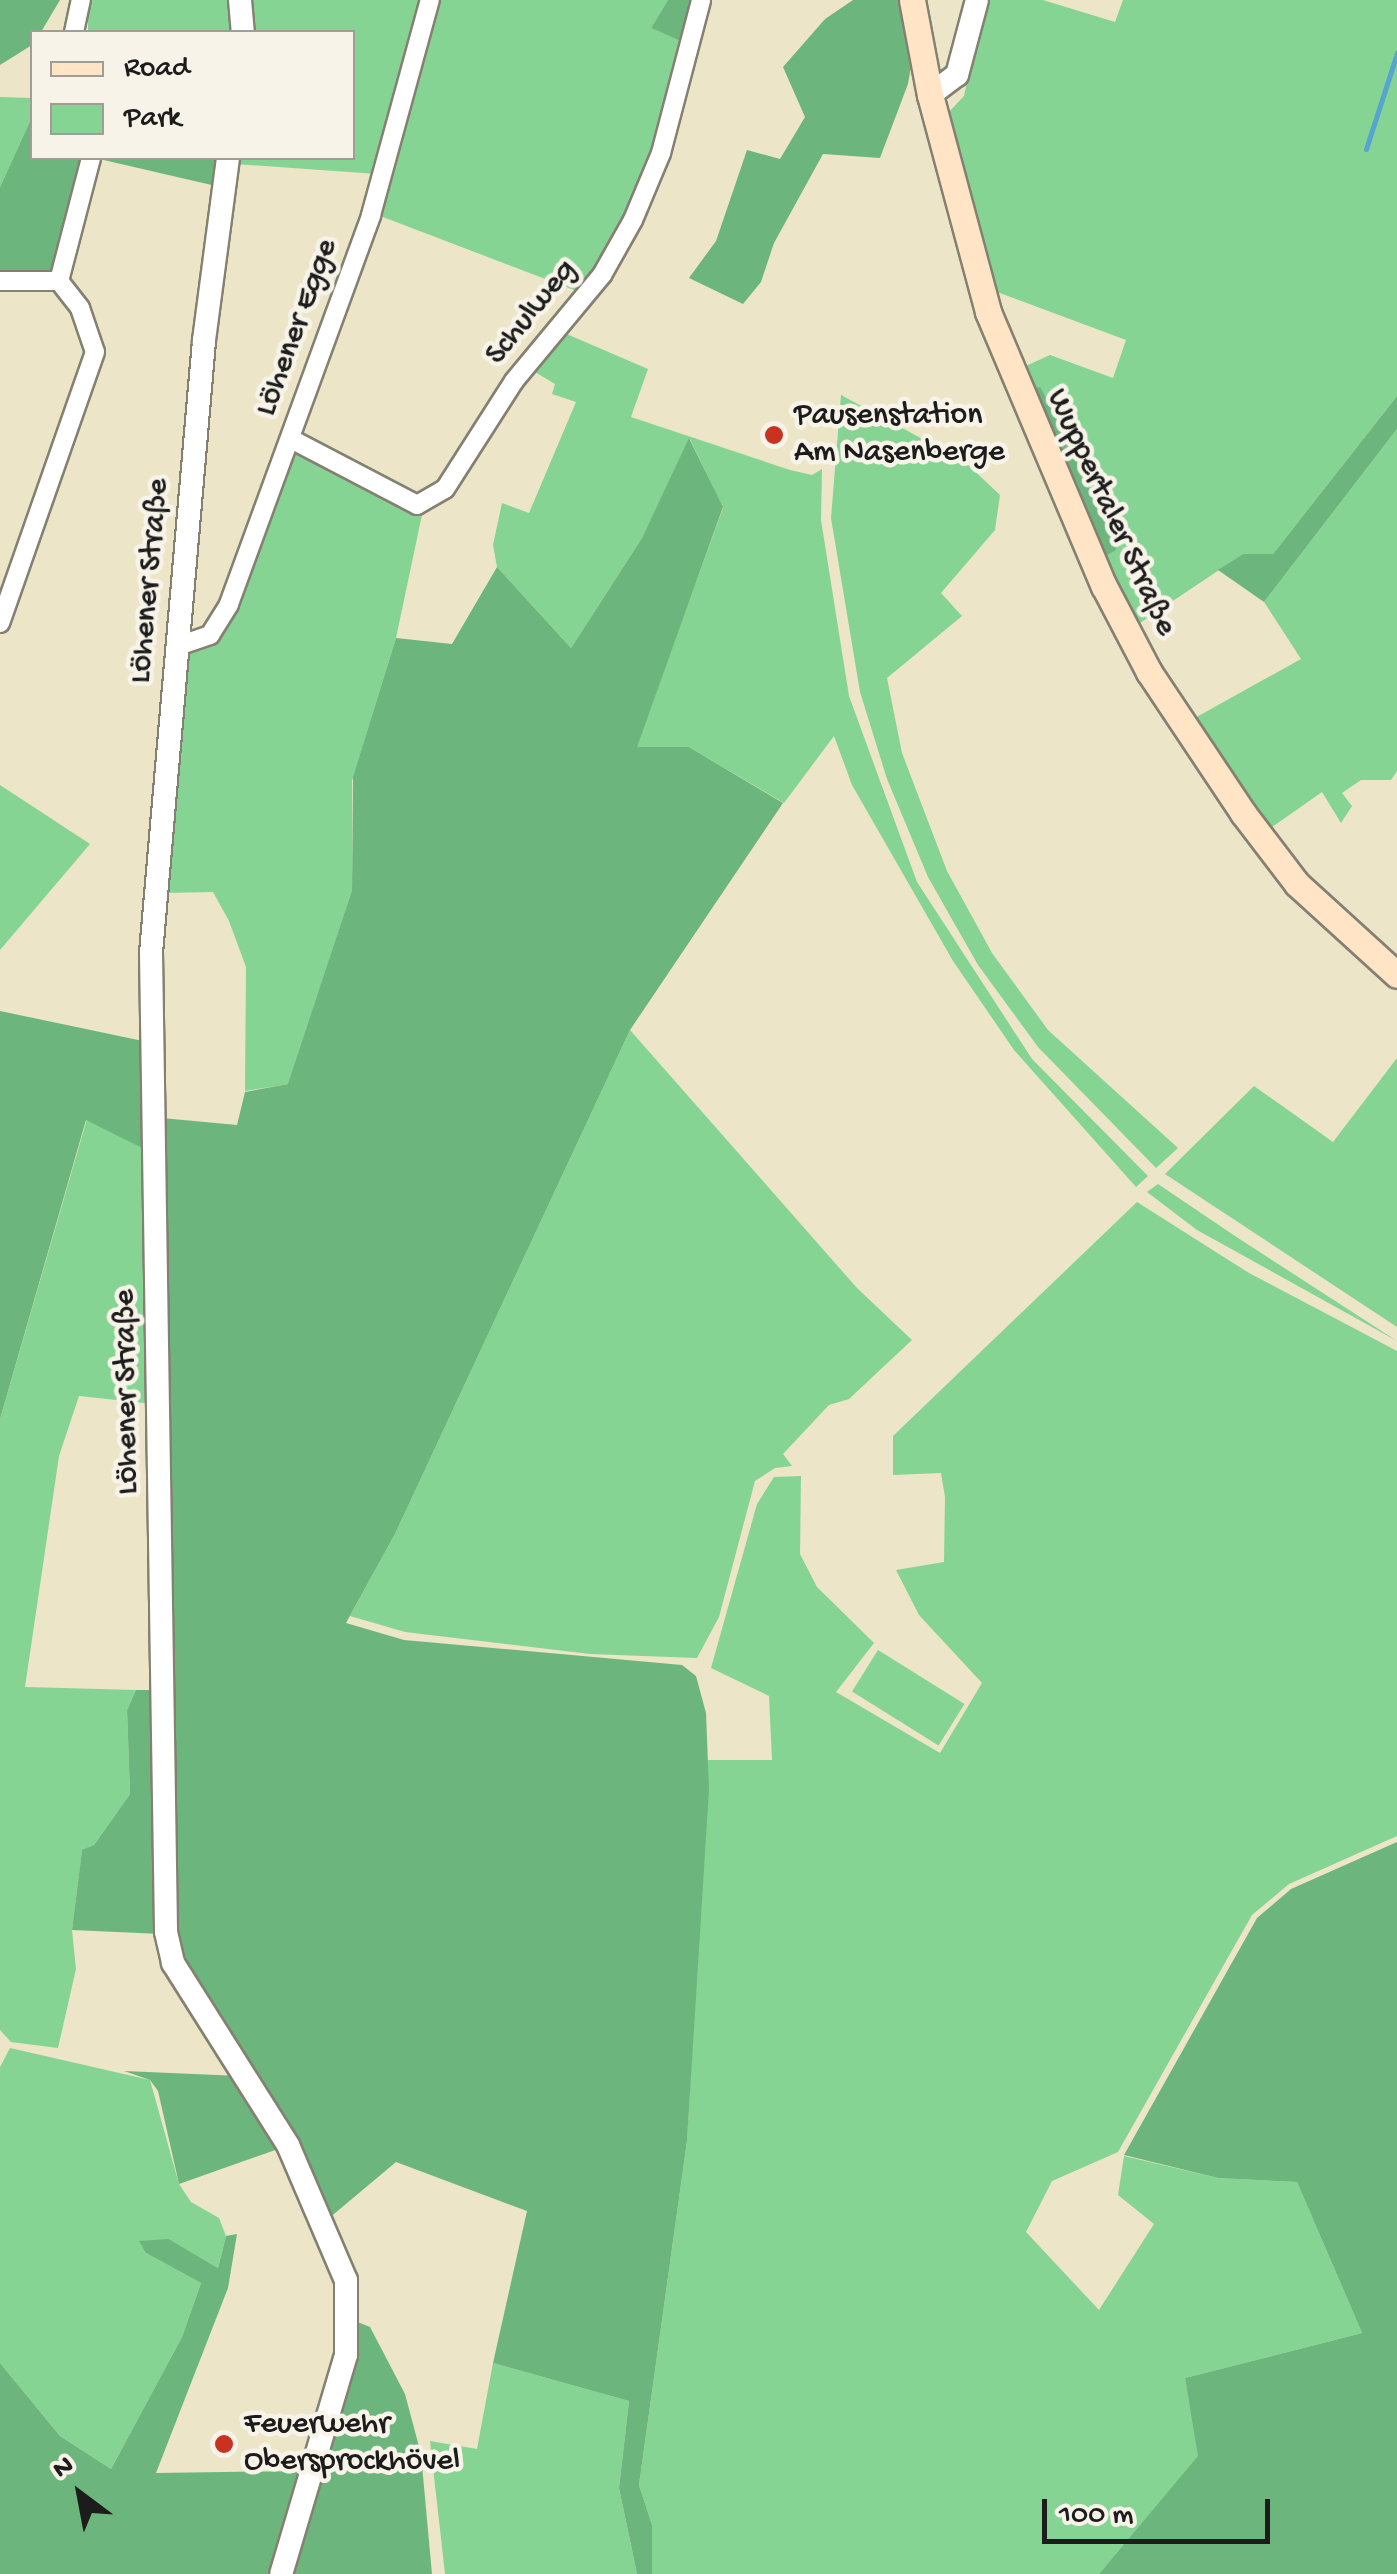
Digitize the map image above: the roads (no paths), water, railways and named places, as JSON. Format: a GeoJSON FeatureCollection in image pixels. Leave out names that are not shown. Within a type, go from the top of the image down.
{"type":"FeatureCollection","features":[{"type":"Feature","properties":{"kind":"main road","name":"Wuppertaler Straße"},"geometry":{"type":"LineString","coordinates":[[912,0],[930,95],[988,312],[1063,499],[1149,672],[1297,884],[1397,975]]}},
{"type":"Feature","properties":{"kind":"street"},"geometry":{"type":"LineString","coordinates":[[74,30],[82,0]]}},
{"type":"Feature","properties":{"kind":"street"},"geometry":{"type":"LineString","coordinates":[[240,0],[243,30]]}},
{"type":"Feature","properties":{"kind":"street","name":"Löhener Egge"},"geometry":{"type":"LineString","coordinates":[[178,646],[210,635],[229,604],[371,214],[430,0]]}},
{"type":"Feature","properties":{"kind":"street","name":"Schulweg"},"geometry":{"type":"LineString","coordinates":[[290,439],[417,505],[445,488],[514,382],[602,275],[633,220],[660,154],[702,0]]}},
{"type":"Feature","properties":{"kind":"street"},"geometry":{"type":"LineString","coordinates":[[930,95],[957,75],[977,0]]}},
{"type":"Feature","properties":{"kind":"street"},"geometry":{"type":"LineString","coordinates":[[59,282],[90,160]]}},
{"type":"Feature","properties":{"kind":"street","name":"Löhener Straße"},"geometry":{"type":"LineString","coordinates":[[228,160],[204,341],[150,972],[166,1932],[173,1963],[288,2145],[338,2258],[350,2307],[346,2355],[281,2574]]}},
{"type":"Feature","properties":{"kind":"street"},"geometry":{"type":"LineString","coordinates":[[0,281],[59,282]]}},
{"type":"Feature","properties":{"kind":"street"},"geometry":{"type":"LineString","coordinates":[[0,623],[95,352],[80,308],[59,282]]}},
{"type":"Feature","properties":{"kind":"waterway"},"geometry":{"type":"LineString","coordinates":[[1366,149],[1397,53]]}},
{"type":"Feature","properties":{"kind":"place","name":"Pausenstation Am Nasenberge"},"geometry":{"type":"Point","coordinates":[774,435]}},
{"type":"Feature","properties":{"kind":"place","name":"Feuerwehr Obersprockhövel"},"geometry":{"type":"Point","coordinates":[224,2444]}}]}
